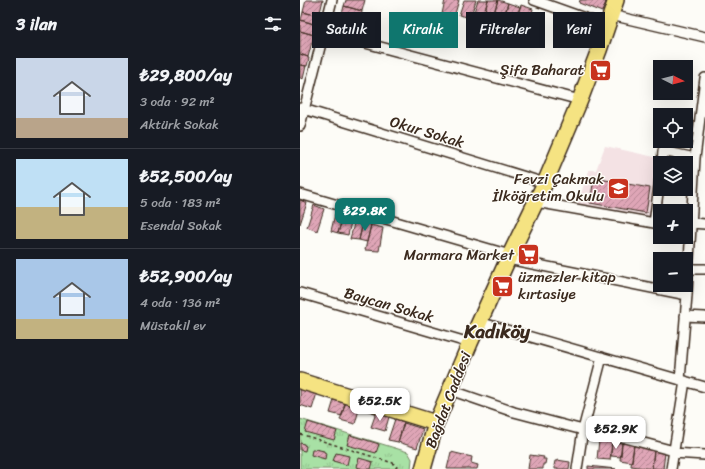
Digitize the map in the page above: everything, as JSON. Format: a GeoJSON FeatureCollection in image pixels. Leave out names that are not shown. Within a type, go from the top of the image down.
{"type":"FeatureCollection","features":[{"type":"Feature","properties":{"kind":"main road","name":"Bağdat Caddesi"},"geometry":{"type":"LineString","coordinates":[[423,469],[436,423],[509,257],[545,183],[580,100],[616,0]]}},
{"type":"Feature","properties":{"kind":"main road"},"geometry":{"type":"LineString","coordinates":[[300,381],[436,423]]}},
{"type":"Feature","properties":{"kind":"street"},"geometry":{"type":"LineString","coordinates":[[329,12],[332,0]]}},
{"type":"Feature","properties":{"kind":"street"},"geometry":{"type":"LineString","coordinates":[[534,0],[609,20],[705,36]]}},
{"type":"Feature","properties":{"kind":"street"},"geometry":{"type":"LineString","coordinates":[[381,47],[580,100]]}},
{"type":"Feature","properties":{"kind":"street"},"geometry":{"type":"LineString","coordinates":[[300,126],[302,108],[319,48]]}},
{"type":"Feature","properties":{"kind":"street"},"geometry":{"type":"LineString","coordinates":[[691,204],[705,78]]}},
{"type":"Feature","properties":{"kind":"street","name":"Okur Sokak"},"geometry":{"type":"LineString","coordinates":[[302,108],[545,183]]}},
{"type":"Feature","properties":{"kind":"street"},"geometry":{"type":"LineString","coordinates":[[663,156],[663,151],[686,156]]}},
{"type":"Feature","properties":{"kind":"street"},"geometry":{"type":"LineString","coordinates":[[300,194],[509,257],[687,295]]}},
{"type":"Feature","properties":{"kind":"street"},"geometry":{"type":"LineString","coordinates":[[536,202],[653,223]]}},
{"type":"Feature","properties":{"kind":"street"},"geometry":{"type":"LineString","coordinates":[[693,226],[705,224]]}},
{"type":"Feature","properties":{"kind":"street"},"geometry":{"type":"LineString","coordinates":[[693,269],[705,269]]}},
{"type":"Feature","properties":{"kind":"street"},"geometry":{"type":"LineString","coordinates":[[671,469],[683,381],[687,292]]}},
{"type":"Feature","properties":{"kind":"street","name":"Baycan Sokak"},"geometry":{"type":"LineString","coordinates":[[300,294],[470,343]]}},
{"type":"Feature","properties":{"kind":"street"},"geometry":{"type":"LineString","coordinates":[[685,316],[705,317]]}},
{"type":"Feature","properties":{"kind":"street"},"geometry":{"type":"LineString","coordinates":[[480,322],[705,387]]}},
{"type":"Feature","properties":{"kind":"street"},"geometry":{"type":"LineString","coordinates":[[577,469],[584,428],[602,357]]}},
{"type":"Feature","properties":{"kind":"street"},"geometry":{"type":"LineString","coordinates":[[450,390],[514,412],[584,428],[674,452],[705,456]]}},
{"type":"Feature","properties":{"kind":"path"},"geometry":{"type":"LineString","coordinates":[[300,434],[393,462],[397,467],[394,469]]}},
{"type":"Feature","properties":{"kind":"shaded area","name":"Fevzi Çakmak İlköğretim Okulu"},"geometry":{"type":"Polygon","coordinates":[[[605,146],[653,157],[653,196],[654,196],[652,216],[577,205],[589,170],[596,170],[605,146]]]}},
{"type":"Feature","properties":{"kind":"green space"},"geometry":{"type":"Polygon","coordinates":[[[300,419],[408,452],[412,459],[411,469],[300,469],[300,419]]]}},
{"type":"Feature","properties":{"kind":"building"},"geometry":{"type":"Polygon","coordinates":[[[306,0],[323,0],[320,12],[312,12],[312,14],[303,12],[306,0]]]}},
{"type":"Feature","properties":{"kind":"building"},"geometry":{"type":"Polygon","coordinates":[[[346,0],[365,0],[362,11],[344,6],[346,0]]]}},
{"type":"Feature","properties":{"kind":"building"},"geometry":{"type":"Polygon","coordinates":[[[445,0],[459,0],[455,12],[442,12],[445,0]]]}},
{"type":"Feature","properties":{"kind":"building"},"geometry":{"type":"Polygon","coordinates":[[[464,0],[476,0],[472,12],[466,12],[466,17],[459,15],[464,0]]]}},
{"type":"Feature","properties":{"kind":"building"},"geometry":{"type":"Polygon","coordinates":[[[478,0],[488,0],[485,12],[474,12],[478,0]]]}},
{"type":"Feature","properties":{"kind":"building"},"geometry":{"type":"Polygon","coordinates":[[[488,0],[498,0],[494,12],[484,12],[488,0]]]}},
{"type":"Feature","properties":{"kind":"building"},"geometry":{"type":"Polygon","coordinates":[[[498,0],[508,3],[506,12],[494,12],[498,0]]]}},
{"type":"Feature","properties":{"kind":"building"},"geometry":{"type":"Polygon","coordinates":[[[580,0],[601,0],[606,2],[602,12],[579,3],[580,0]]]}},
{"type":"Feature","properties":{"kind":"building"},"geometry":{"type":"Polygon","coordinates":[[[508,3],[520,7],[518,12],[505,12],[508,3]]]}},
{"type":"Feature","properties":{"kind":"building"},"geometry":{"type":"Polygon","coordinates":[[[521,5],[533,9],[532,12],[519,12],[521,5]]]}},
{"type":"Feature","properties":{"kind":"building"},"geometry":{"type":"Polygon","coordinates":[[[344,6],[362,11],[362,12],[342,12],[344,6]]]}},
{"type":"Feature","properties":{"kind":"building"},"geometry":{"type":"Polygon","coordinates":[[[303,12],[312,14],[312,23],[301,20],[303,12]]]}},
{"type":"Feature","properties":{"kind":"building"},"geometry":{"type":"Polygon","coordinates":[[[300,20],[312,24],[312,34],[300,31],[300,20]]]}},
{"type":"Feature","properties":{"kind":"building"},"geometry":{"type":"Polygon","coordinates":[[[300,31],[312,34],[312,42],[308,57],[300,54],[300,31]]]}},
{"type":"Feature","properties":{"kind":"building"},"geometry":{"type":"Polygon","coordinates":[[[300,54],[309,58],[307,66],[300,65],[300,54]]]}},
{"type":"Feature","properties":{"kind":"building"},"geometry":{"type":"Polygon","coordinates":[[[300,65],[306,66],[303,79],[300,78],[300,65]]]}},
{"type":"Feature","properties":{"kind":"building"},"geometry":{"type":"Polygon","coordinates":[[[594,178],[650,188],[646,213],[590,203],[594,178]]]}},
{"type":"Feature","properties":{"kind":"building"},"geometry":{"type":"Polygon","coordinates":[[[300,200],[307,203],[300,224],[300,200]]]}},
{"type":"Feature","properties":{"kind":"building"},"geometry":{"type":"Polygon","coordinates":[[[314,205],[324,209],[317,231],[307,227],[314,205]]]}},
{"type":"Feature","properties":{"kind":"building"},"geometry":{"type":"Polygon","coordinates":[[[335,214],[343,216],[338,233],[331,231],[335,214]]]}},
{"type":"Feature","properties":{"kind":"building"},"geometry":{"type":"Polygon","coordinates":[[[343,216],[352,218],[348,235],[338,233],[343,216]]]}},
{"type":"Feature","properties":{"kind":"building"},"geometry":{"type":"Polygon","coordinates":[[[355,220],[363,222],[359,240],[350,239],[355,220]]]}},
{"type":"Feature","properties":{"kind":"building"},"geometry":{"type":"Polygon","coordinates":[[[363,222],[371,225],[367,242],[359,240],[363,222]]]}},
{"type":"Feature","properties":{"kind":"building"},"geometry":{"type":"Polygon","coordinates":[[[371,225],[383,228],[379,251],[365,250],[371,225]]]}},
{"type":"Feature","properties":{"kind":"building"},"geometry":{"type":"Polygon","coordinates":[[[300,387],[317,393],[312,409],[300,405],[300,387]]]}},
{"type":"Feature","properties":{"kind":"building"},"geometry":{"type":"Polygon","coordinates":[[[334,400],[345,403],[342,416],[330,413],[334,400]]]}},
{"type":"Feature","properties":{"kind":"building"},"geometry":{"type":"Polygon","coordinates":[[[346,402],[360,406],[355,424],[340,420],[346,402]]]}},
{"type":"Feature","properties":{"kind":"building"},"geometry":{"type":"Polygon","coordinates":[[[376,413],[389,417],[385,431],[371,427],[376,413]]]}},
{"type":"Feature","properties":{"kind":"building"},"geometry":{"type":"Polygon","coordinates":[[[395,419],[404,422],[398,442],[388,440],[395,419]]]}},
{"type":"Feature","properties":{"kind":"building"},"geometry":{"type":"Polygon","coordinates":[[[308,422],[337,431],[334,440],[305,432],[308,422]]]}},
{"type":"Feature","properties":{"kind":"building"},"geometry":{"type":"Polygon","coordinates":[[[404,423],[423,429],[417,448],[398,442],[404,423]]]}},
{"type":"Feature","properties":{"kind":"building"},"geometry":{"type":"Polygon","coordinates":[[[350,435],[379,444],[376,453],[347,445],[350,435]]]}},
{"type":"Feature","properties":{"kind":"building"},"geometry":{"type":"Polygon","coordinates":[[[599,440],[612,442],[610,460],[597,459],[599,440]]]}},
{"type":"Feature","properties":{"kind":"building"},"geometry":{"type":"Polygon","coordinates":[[[612,442],[622,443],[621,457],[611,456],[612,442]]]}},
{"type":"Feature","properties":{"kind":"building"},"geometry":{"type":"Polygon","coordinates":[[[300,443],[306,446],[305,451],[300,450],[300,443]]]}},
{"type":"Feature","properties":{"kind":"building"},"geometry":{"type":"Polygon","coordinates":[[[622,443],[634,445],[632,462],[620,460],[622,443]]]}},
{"type":"Feature","properties":{"kind":"building"},"geometry":{"type":"Polygon","coordinates":[[[634,445],[654,450],[652,469],[631,466],[634,445]]]}},
{"type":"Feature","properties":{"kind":"building"},"geometry":{"type":"Polygon","coordinates":[[[315,449],[326,453],[325,459],[311,455],[312,450],[315,449]]]}},
{"type":"Feature","properties":{"kind":"building"},"geometry":{"type":"Polygon","coordinates":[[[654,451],[665,453],[663,469],[652,468],[654,451]]]}},
{"type":"Feature","properties":{"kind":"building"},"geometry":{"type":"Polygon","coordinates":[[[451,452],[472,457],[471,463],[478,465],[477,469],[447,469],[451,452]]]}},
{"type":"Feature","properties":{"kind":"building"},"geometry":{"type":"Polygon","coordinates":[[[336,453],[349,456],[347,465],[333,461],[336,453]]]}},
{"type":"Feature","properties":{"kind":"building"},"geometry":{"type":"Polygon","coordinates":[[[530,455],[544,457],[543,459],[546,459],[545,464],[543,464],[543,469],[528,469],[530,455]]]}},
{"type":"Feature","properties":{"kind":"building"},"geometry":{"type":"Polygon","coordinates":[[[359,458],[373,462],[371,469],[357,467],[359,458]]]}},
{"type":"Feature","properties":{"kind":"building"},"geometry":{"type":"Polygon","coordinates":[[[555,461],[570,462],[569,469],[555,469],[555,461]]]}},
{"type":"Feature","properties":{"kind":"building"},"geometry":{"type":"Polygon","coordinates":[[[588,466],[616,469],[588,469],[588,466]]]}},
{"type":"Feature","properties":{"kind":"place","name":"Şifa Baharat"},"geometry":{"type":"Point","coordinates":[600,70]}},
{"type":"Feature","properties":{"kind":"place","name":"Fevzi Çakmak İlköğretim Okulu"},"geometry":{"type":"Point","coordinates":[619,188]}},
{"type":"Feature","properties":{"kind":"place","name":"Marmara Market"},"geometry":{"type":"Point","coordinates":[529,255]}},
{"type":"Feature","properties":{"kind":"place","name":"üzmezler kitap kırtasiye"},"geometry":{"type":"Point","coordinates":[503,286]}},
{"type":"Feature","properties":{"kind":"district","name":"Kadıköy"},"geometry":{"type":"Point","coordinates":[497,331]}}]}
